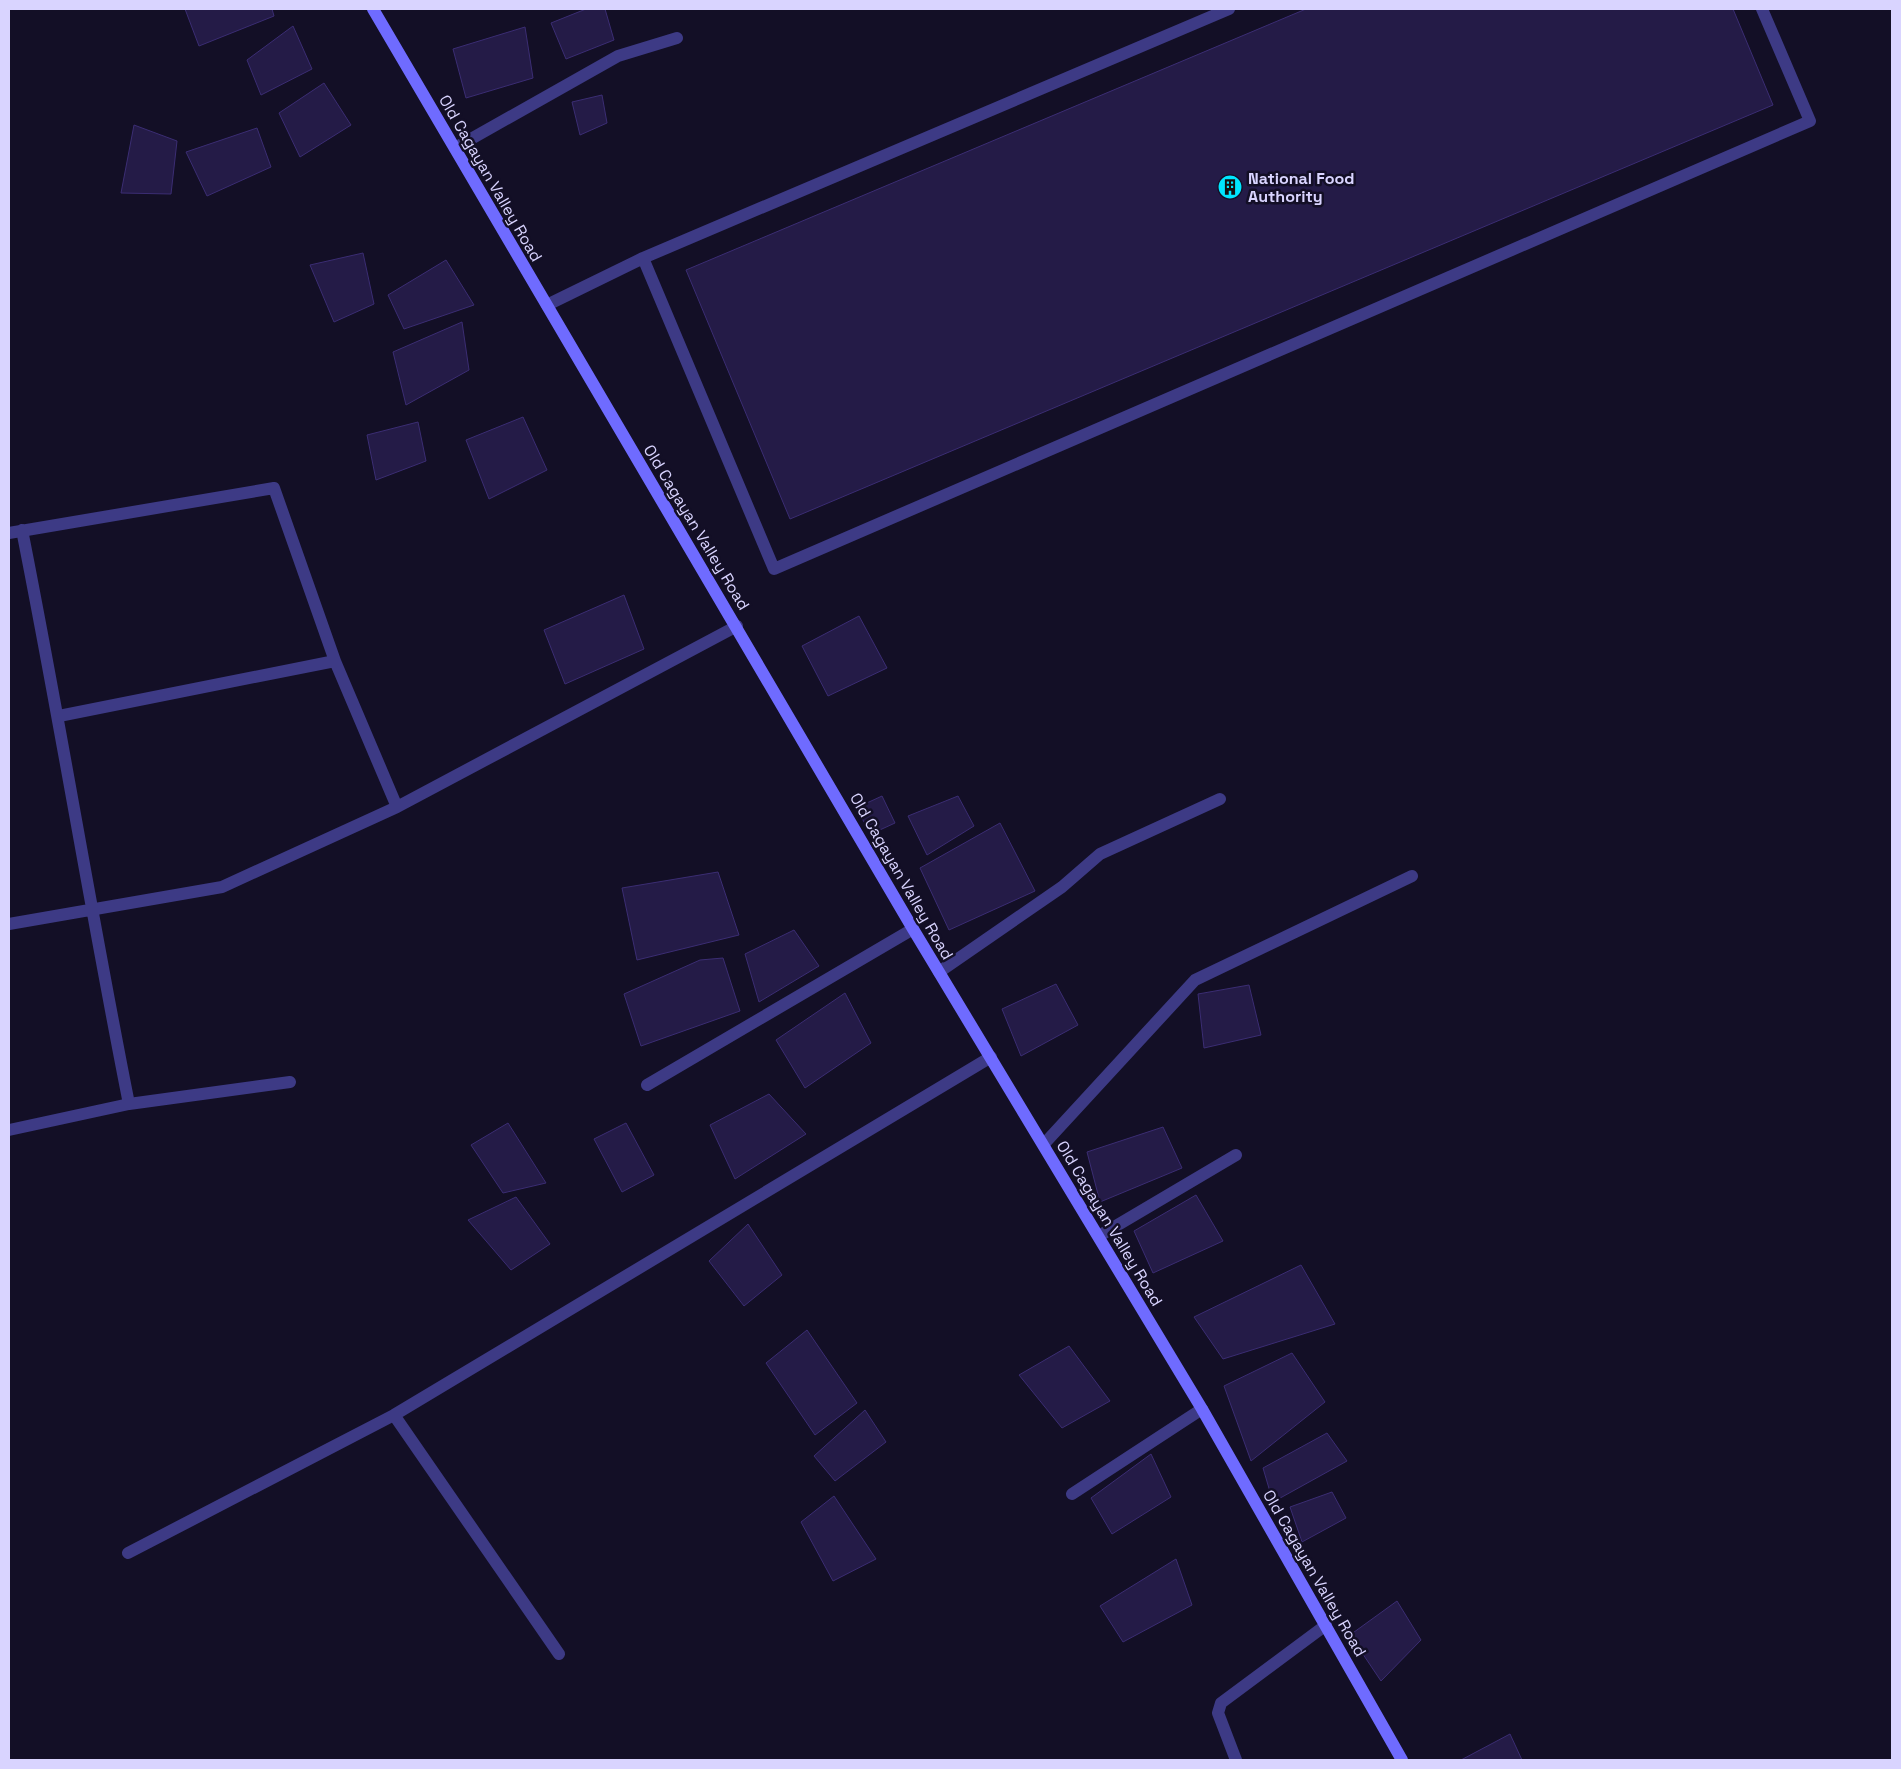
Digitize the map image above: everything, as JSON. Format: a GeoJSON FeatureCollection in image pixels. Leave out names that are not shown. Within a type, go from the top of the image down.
{"type":"FeatureCollection","features":[{"type":"Feature","properties":{"kind":"main road","name":"Old Cagayan Valley Road"},"geometry":{"type":"LineString","coordinates":[[373,9],[737,626],[913,929],[1202,1409],[1402,1760]]}},
{"type":"Feature","properties":{"kind":"street"},"geometry":{"type":"LineString","coordinates":[[547,305],[643,258],[1229,9]]}},
{"type":"Feature","properties":{"kind":"street"},"geometry":{"type":"LineString","coordinates":[[643,258],[774,569],[1810,121],[1762,9]]}},
{"type":"Feature","properties":{"kind":"street"},"geometry":{"type":"LineString","coordinates":[[455,148],[618,56],[677,38]]}},
{"type":"Feature","properties":{"kind":"street"},"geometry":{"type":"LineString","coordinates":[[9,533],[274,488],[335,661],[397,807]]}},
{"type":"Feature","properties":{"kind":"street"},"geometry":{"type":"LineString","coordinates":[[22,530],[59,716],[90,909],[129,1104]]}},
{"type":"Feature","properties":{"kind":"street"},"geometry":{"type":"LineString","coordinates":[[9,924],[222,887],[397,807],[737,626]]}},
{"type":"Feature","properties":{"kind":"street"},"geometry":{"type":"LineString","coordinates":[[59,716],[335,661]]}},
{"type":"Feature","properties":{"kind":"street"},"geometry":{"type":"LineString","coordinates":[[939,972],[1062,887],[1100,854],[1220,799]]}},
{"type":"Feature","properties":{"kind":"street"},"geometry":{"type":"LineString","coordinates":[[1044,1144],[1195,980],[1412,876]]}},
{"type":"Feature","properties":{"kind":"street"},"geometry":{"type":"LineString","coordinates":[[647,1085],[913,929]]}},
{"type":"Feature","properties":{"kind":"street"},"geometry":{"type":"LineString","coordinates":[[128,1553],[394,1415],[991,1057]]}},
{"type":"Feature","properties":{"kind":"street"},"geometry":{"type":"LineString","coordinates":[[9,1130],[129,1104],[290,1082]]}},
{"type":"Feature","properties":{"kind":"street"},"geometry":{"type":"LineString","coordinates":[[1099,1236],[1236,1155]]}},
{"type":"Feature","properties":{"kind":"street"},"geometry":{"type":"LineString","coordinates":[[1072,1494],[1202,1409]]}},
{"type":"Feature","properties":{"kind":"street"},"geometry":{"type":"LineString","coordinates":[[394,1415],[559,1654]]}},
{"type":"Feature","properties":{"kind":"street"},"geometry":{"type":"LineString","coordinates":[[1236,1760],[1218,1712],[1221,1703],[1326,1625]]}},
{"type":"Feature","properties":{"kind":"building"},"geometry":{"type":"Polygon","coordinates":[[[185,9],[272,9],[274,16],[199,46],[185,9]]]}},
{"type":"Feature","properties":{"kind":"building"},"geometry":{"type":"Polygon","coordinates":[[[586,9],[605,9],[614,40],[566,59],[551,23],[586,9]]]}},
{"type":"Feature","properties":{"kind":"building","name":"National Food Authority"},"geometry":{"type":"Polygon","coordinates":[[[1306,9],[1733,9],[1773,105],[790,519],[686,270],[1306,9]]]}},
{"type":"Feature","properties":{"kind":"building"},"geometry":{"type":"Polygon","coordinates":[[[293,26],[312,69],[261,95],[247,60],[293,26]]]}},
{"type":"Feature","properties":{"kind":"building"},"geometry":{"type":"Polygon","coordinates":[[[525,27],[533,78],[466,98],[453,49],[525,27]]]}},
{"type":"Feature","properties":{"kind":"building"},"geometry":{"type":"Polygon","coordinates":[[[324,83],[351,125],[300,157],[279,113],[324,83]]]}},
{"type":"Feature","properties":{"kind":"building"},"geometry":{"type":"Polygon","coordinates":[[[602,95],[607,123],[580,135],[572,102],[602,95]]]}},
{"type":"Feature","properties":{"kind":"building"},"geometry":{"type":"Polygon","coordinates":[[[134,125],[177,141],[171,194],[121,193],[134,125]]]}},
{"type":"Feature","properties":{"kind":"building"},"geometry":{"type":"Polygon","coordinates":[[[257,128],[271,167],[207,196],[186,152],[257,128]]]}},
{"type":"Feature","properties":{"kind":"building"},"geometry":{"type":"Polygon","coordinates":[[[363,253],[374,304],[334,322],[310,265],[363,253]]]}},
{"type":"Feature","properties":{"kind":"building"},"geometry":{"type":"Polygon","coordinates":[[[446,260],[474,305],[404,329],[388,295],[446,260]]]}},
{"type":"Feature","properties":{"kind":"building"},"geometry":{"type":"Polygon","coordinates":[[[462,322],[469,370],[406,405],[393,352],[462,322]]]}},
{"type":"Feature","properties":{"kind":"building"},"geometry":{"type":"Polygon","coordinates":[[[523,417],[547,470],[489,499],[466,440],[523,417]]]}},
{"type":"Feature","properties":{"kind":"building"},"geometry":{"type":"Polygon","coordinates":[[[418,422],[426,461],[376,480],[367,435],[418,422]]]}},
{"type":"Feature","properties":{"kind":"building"},"geometry":{"type":"Polygon","coordinates":[[[624,595],[644,649],[565,684],[544,630],[624,595]]]}},
{"type":"Feature","properties":{"kind":"building"},"geometry":{"type":"Polygon","coordinates":[[[859,616],[887,668],[828,696],[802,646],[859,616]]]}},
{"type":"Feature","properties":{"kind":"building"},"geometry":{"type":"Polygon","coordinates":[[[882,796],[895,823],[871,834],[856,808],[882,796]]]}},
{"type":"Feature","properties":{"kind":"building"},"geometry":{"type":"Polygon","coordinates":[[[958,796],[974,826],[927,855],[908,816],[958,796]]]}},
{"type":"Feature","properties":{"kind":"building"},"geometry":{"type":"Polygon","coordinates":[[[1000,823],[1035,891],[949,930],[920,868],[1000,823]]]}},
{"type":"Feature","properties":{"kind":"building"},"geometry":{"type":"Polygon","coordinates":[[[718,872],[739,935],[637,960],[622,888],[718,872]]]}},
{"type":"Feature","properties":{"kind":"building"},"geometry":{"type":"Polygon","coordinates":[[[794,930],[819,966],[759,1002],[745,954],[794,930]]]}},
{"type":"Feature","properties":{"kind":"building"},"geometry":{"type":"Polygon","coordinates":[[[723,958],[740,1011],[641,1046],[624,994],[700,960],[723,958]]]}},
{"type":"Feature","properties":{"kind":"building"},"geometry":{"type":"Polygon","coordinates":[[[1056,984],[1078,1025],[1021,1056],[1002,1009],[1056,984]]]}},
{"type":"Feature","properties":{"kind":"building"},"geometry":{"type":"Polygon","coordinates":[[[1249,985],[1261,1035],[1204,1048],[1198,994],[1249,985]]]}},
{"type":"Feature","properties":{"kind":"building"},"geometry":{"type":"Polygon","coordinates":[[[845,993],[871,1043],[805,1088],[776,1040],[845,993]]]}},
{"type":"Feature","properties":{"kind":"building"},"geometry":{"type":"Polygon","coordinates":[[[769,1094],[806,1134],[735,1179],[710,1125],[769,1094]]]}},
{"type":"Feature","properties":{"kind":"building"},"geometry":{"type":"Polygon","coordinates":[[[508,1123],[546,1183],[503,1193],[471,1145],[508,1123]]]}},
{"type":"Feature","properties":{"kind":"building"},"geometry":{"type":"Polygon","coordinates":[[[626,1123],[654,1175],[622,1192],[594,1139],[626,1123]]]}},
{"type":"Feature","properties":{"kind":"building"},"geometry":{"type":"Polygon","coordinates":[[[1163,1127],[1182,1168],[1100,1202],[1087,1152],[1163,1127]]]}},
{"type":"Feature","properties":{"kind":"building"},"geometry":{"type":"Polygon","coordinates":[[[1196,1195],[1223,1241],[1153,1273],[1134,1231],[1196,1195]]]}},
{"type":"Feature","properties":{"kind":"building"},"geometry":{"type":"Polygon","coordinates":[[[516,1197],[550,1244],[511,1270],[468,1220],[516,1197]]]}},
{"type":"Feature","properties":{"kind":"building"},"geometry":{"type":"Polygon","coordinates":[[[748,1224],[782,1275],[744,1306],[709,1261],[748,1224]]]}},
{"type":"Feature","properties":{"kind":"building"},"geometry":{"type":"Polygon","coordinates":[[[1301,1265],[1335,1324],[1223,1359],[1194,1317],[1301,1265]]]}},
{"type":"Feature","properties":{"kind":"building"},"geometry":{"type":"Polygon","coordinates":[[[807,1330],[857,1403],[815,1435],[766,1363],[807,1330]]]}},
{"type":"Feature","properties":{"kind":"building"},"geometry":{"type":"Polygon","coordinates":[[[1069,1346],[1110,1401],[1062,1428],[1019,1375],[1069,1346]]]}},
{"type":"Feature","properties":{"kind":"building"},"geometry":{"type":"Polygon","coordinates":[[[1292,1353],[1325,1402],[1251,1461],[1224,1386],[1292,1353]]]}},
{"type":"Feature","properties":{"kind":"building"},"geometry":{"type":"Polygon","coordinates":[[[865,1410],[886,1442],[835,1481],[814,1456],[865,1410]]]}},
{"type":"Feature","properties":{"kind":"building"},"geometry":{"type":"Polygon","coordinates":[[[1327,1433],[1347,1461],[1273,1502],[1263,1468],[1327,1433]]]}},
{"type":"Feature","properties":{"kind":"building"},"geometry":{"type":"Polygon","coordinates":[[[1151,1454],[1171,1497],[1112,1534],[1091,1498],[1151,1454]]]}},
{"type":"Feature","properties":{"kind":"building"},"geometry":{"type":"Polygon","coordinates":[[[1332,1492],[1346,1518],[1302,1542],[1290,1507],[1332,1492]]]}},
{"type":"Feature","properties":{"kind":"building"},"geometry":{"type":"Polygon","coordinates":[[[834,1496],[876,1559],[833,1581],[801,1522],[834,1496]]]}},
{"type":"Feature","properties":{"kind":"building"},"geometry":{"type":"Polygon","coordinates":[[[1176,1559],[1192,1605],[1123,1642],[1100,1606],[1176,1559]]]}},
{"type":"Feature","properties":{"kind":"building"},"geometry":{"type":"Polygon","coordinates":[[[1397,1601],[1421,1640],[1381,1681],[1350,1635],[1397,1601]]]}},
{"type":"Feature","properties":{"kind":"building"},"geometry":{"type":"Polygon","coordinates":[[[1510,1734],[1522,1760],[1461,1760],[1510,1734]]]}},
{"type":"Feature","properties":{"kind":"place","name":"National Food Authority"},"geometry":{"type":"Point","coordinates":[1230,187]}}]}
